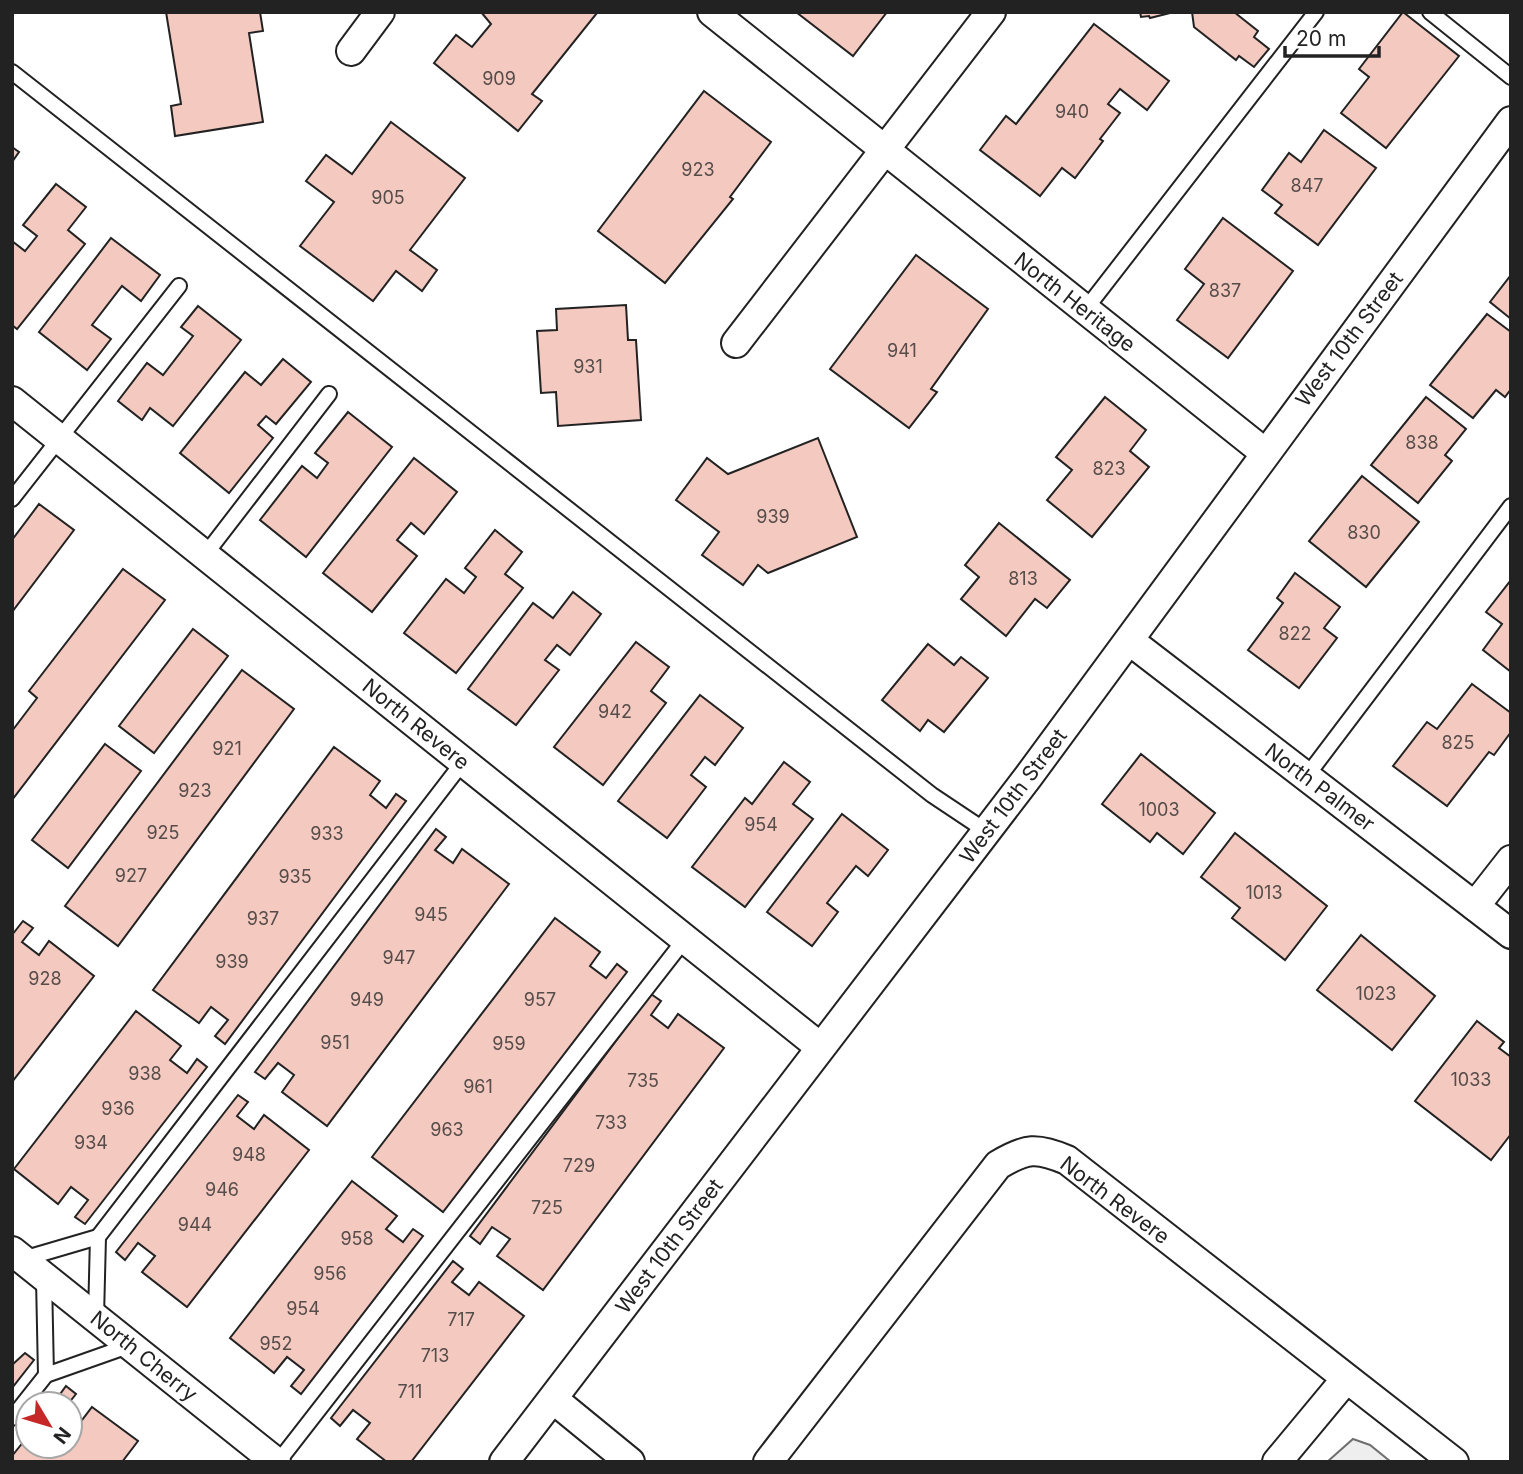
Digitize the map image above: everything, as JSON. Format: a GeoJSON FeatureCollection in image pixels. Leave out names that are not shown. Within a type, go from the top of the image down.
{"type":"FeatureCollection","features":[{"type":"Feature","properties":{"kind":"street"},"geometry":{"type":"LineString","coordinates":[[351,51],[380,12]]}},
{"type":"Feature","properties":{"kind":"street","name":"North Heritage"},"geometry":{"type":"LineString","coordinates":[[712,12],[1264,452]]}},
{"type":"Feature","properties":{"kind":"street"},"geometry":{"type":"LineString","coordinates":[[736,343],[886,152],[991,12]]}},
{"type":"Feature","properties":{"kind":"street","name":"West 10th Street"},"geometry":{"type":"LineString","coordinates":[[505,1462],[1130,641],[1264,452],[1511,121]]}},
{"type":"Feature","properties":{"kind":"street","name":"North Revere"},"geometry":{"type":"LineString","coordinates":[[12,401],[820,1047]]}},
{"type":"Feature","properties":{"kind":"street","name":"North Palmer"},"geometry":{"type":"LineString","coordinates":[[1130,641],[1511,934]]}},
{"type":"Feature","properties":{"kind":"street"},"geometry":{"type":"LineString","coordinates":[[1475,906],[1511,860]]}},
{"type":"Feature","properties":{"kind":"street","name":"North Revere"},"geometry":{"type":"LineString","coordinates":[[768,1462],[998,1165],[1018,1153],[1043,1150],[1067,1160],[1454,1462]]}},
{"type":"Feature","properties":{"kind":"street","name":"North Cherry"},"geometry":{"type":"LineString","coordinates":[[26,1262],[277,1462]]}},
{"type":"Feature","properties":{"kind":"street"},"geometry":{"type":"LineString","coordinates":[[1278,1462],[1346,1379]]}},
{"type":"Feature","properties":{"kind":"street"},"geometry":{"type":"LineString","coordinates":[[553,1399],[630,1462]]}},
{"type":"Feature","properties":{"kind":"lane"},"geometry":{"type":"LineString","coordinates":[[1086,310],[1316,12]]}},
{"type":"Feature","properties":{"kind":"lane"},"geometry":{"type":"LineString","coordinates":[[1430,12],[1511,77]]}},
{"type":"Feature","properties":{"kind":"lane"},"geometry":{"type":"LineString","coordinates":[[12,72],[932,795],[986,831]]}},
{"type":"Feature","properties":{"kind":"lane"},"geometry":{"type":"LineString","coordinates":[[12,499],[179,286]]}},
{"type":"Feature","properties":{"kind":"lane"},"geometry":{"type":"LineString","coordinates":[[205,555],[329,394]]}},
{"type":"Feature","properties":{"kind":"lane"},"geometry":{"type":"LineString","coordinates":[[1306,777],[1511,506]]}},
{"type":"Feature","properties":{"kind":"lane"},"geometry":{"type":"LineString","coordinates":[[46,1375],[26,1262],[98,1237],[463,762]]}},
{"type":"Feature","properties":{"kind":"lane"},"geometry":{"type":"LineString","coordinates":[[277,1462],[685,939]]}},
{"type":"Feature","properties":{"kind":"lane"},"geometry":{"type":"LineString","coordinates":[[96,1317],[98,1237]]}},
{"type":"Feature","properties":{"kind":"lane"},"geometry":{"type":"LineString","coordinates":[[12,1418],[46,1375],[131,1345]]}},
{"type":"Feature","properties":{"kind":"shaded area"},"geometry":{"type":"Polygon","coordinates":[[[1353,1439],[1370,1445],[1391,1462],[1327,1462],[1353,1439]]]}},
{"type":"Feature","properties":{"kind":"building"},"geometry":{"type":"Polygon","coordinates":[[[166,12],[260,12],[263,31],[249,33],[263,122],[175,136],[171,106],[181,104],[166,12]]]}},
{"type":"Feature","properties":{"kind":"building"},"geometry":{"type":"Polygon","coordinates":[[[481,12],[597,13],[532,94],[542,101],[518,131],[434,63],[456,35],[472,47],[491,24],[481,12]]]}},
{"type":"Feature","properties":{"kind":"building"},"geometry":{"type":"Polygon","coordinates":[[[796,12],[887,12],[853,56],[796,12]]]}},
{"type":"Feature","properties":{"kind":"building"},"geometry":{"type":"Polygon","coordinates":[[[1140,12],[1174,12],[1150,18],[1141,17],[1140,12]]]}},
{"type":"Feature","properties":{"kind":"building"},"geometry":{"type":"Polygon","coordinates":[[[1192,12],[1234,12],[1258,31],[1254,37],[1269,49],[1254,67],[1239,56],[1236,60],[1194,27],[1192,12]]]}},
{"type":"Feature","properties":{"kind":"building"},"geometry":{"type":"Polygon","coordinates":[[[1403,12],[1459,56],[1386,148],[1341,113],[1369,77],[1359,69],[1403,12]]]}},
{"type":"Feature","properties":{"kind":"building"},"geometry":{"type":"Polygon","coordinates":[[[1094,24],[1169,81],[1147,110],[1120,89],[1108,104],[1120,113],[1100,139],[1103,141],[1075,178],[1062,168],[1040,196],[980,150],[1006,116],[1016,124],[1094,24]]]}},
{"type":"Feature","properties":{"kind":"building"},"geometry":{"type":"Polygon","coordinates":[[[704,91],[771,142],[730,197],[733,199],[665,283],[598,231],[704,91]]]}},
{"type":"Feature","properties":{"kind":"building"},"geometry":{"type":"Polygon","coordinates":[[[391,122],[465,178],[410,250],[437,270],[422,291],[396,271],[373,301],[300,246],[334,202],[306,181],[326,155],[352,174],[391,122]]]}},
{"type":"Feature","properties":{"kind":"building"},"geometry":{"type":"Polygon","coordinates":[[[1324,130],[1376,168],[1318,245],[1275,213],[1282,205],[1262,190],[1289,153],[1301,162],[1324,130]]]}},
{"type":"Feature","properties":{"kind":"building"},"geometry":{"type":"Polygon","coordinates":[[[12,147],[19,152],[12,162],[12,147]]]}},
{"type":"Feature","properties":{"kind":"building"},"geometry":{"type":"Polygon","coordinates":[[[56,184],[86,207],[68,230],[85,244],[17,329],[12,325],[12,241],[25,251],[37,236],[23,225],[56,184]]]}},
{"type":"Feature","properties":{"kind":"building"},"geometry":{"type":"Polygon","coordinates":[[[1223,218],[1293,271],[1228,358],[1177,320],[1204,284],[1185,269],[1223,218]]]}},
{"type":"Feature","properties":{"kind":"building"},"geometry":{"type":"Polygon","coordinates":[[[111,238],[160,275],[141,301],[122,286],[92,325],[111,339],[87,370],[39,332],[111,238]]]}},
{"type":"Feature","properties":{"kind":"building"},"geometry":{"type":"Polygon","coordinates":[[[916,255],[988,309],[931,389],[937,392],[909,428],[830,369],[916,255]]]}},
{"type":"Feature","properties":{"kind":"building"},"geometry":{"type":"Polygon","coordinates":[[[1511,275],[1511,319],[1490,302],[1511,275]]]}},
{"type":"Feature","properties":{"kind":"building"},"geometry":{"type":"Polygon","coordinates":[[[626,305],[628,340],[636,340],[641,420],[558,426],[556,392],[541,393],[537,331],[557,330],[556,309],[626,305]]]}},
{"type":"Feature","properties":{"kind":"building"},"geometry":{"type":"Polygon","coordinates":[[[198,306],[241,340],[173,426],[150,408],[142,420],[118,401],[147,363],[163,375],[193,336],[181,327],[198,306]]]}},
{"type":"Feature","properties":{"kind":"building"},"geometry":{"type":"Polygon","coordinates":[[[1487,314],[1511,332],[1511,389],[1505,397],[1496,390],[1473,418],[1430,385],[1487,314]]]}},
{"type":"Feature","properties":{"kind":"building"},"geometry":{"type":"Polygon","coordinates":[[[283,359],[311,382],[276,424],[266,416],[258,425],[273,438],[229,493],[180,453],[245,372],[261,385],[283,359]]]}},
{"type":"Feature","properties":{"kind":"building"},"geometry":{"type":"Polygon","coordinates":[[[1105,397],[1146,430],[1130,451],[1149,467],[1092,537],[1047,500],[1072,470],[1056,457],[1105,397]]]}},
{"type":"Feature","properties":{"kind":"building"},"geometry":{"type":"Polygon","coordinates":[[[1426,397],[1466,429],[1445,455],[1452,461],[1418,503],[1371,465],[1426,397]]]}},
{"type":"Feature","properties":{"kind":"building"},"geometry":{"type":"Polygon","coordinates":[[[348,412],[392,447],[306,557],[260,520],[302,466],[317,478],[328,463],[315,453],[348,412]]]}},
{"type":"Feature","properties":{"kind":"building"},"geometry":{"type":"Polygon","coordinates":[[[818,438],[857,537],[768,573],[758,565],[743,585],[702,555],[719,532],[676,500],[707,458],[728,474],[818,438]]]}},
{"type":"Feature","properties":{"kind":"building"},"geometry":{"type":"Polygon","coordinates":[[[414,458],[457,492],[424,534],[411,523],[397,540],[417,556],[372,612],[323,573],[414,458]]]}},
{"type":"Feature","properties":{"kind":"building"},"geometry":{"type":"Polygon","coordinates":[[[1362,476],[1419,522],[1366,587],[1309,541],[1362,476]]]}},
{"type":"Feature","properties":{"kind":"building"},"geometry":{"type":"Polygon","coordinates":[[[39,504],[74,530],[12,612],[12,540],[39,504]]]}},
{"type":"Feature","properties":{"kind":"building"},"geometry":{"type":"Polygon","coordinates":[[[999,523],[1070,580],[1047,608],[1035,599],[1006,636],[961,599],[979,577],[965,565],[999,523]]]}},
{"type":"Feature","properties":{"kind":"building"},"geometry":{"type":"Polygon","coordinates":[[[495,530],[522,552],[505,574],[523,588],[456,673],[404,633],[446,579],[464,593],[476,577],[465,568],[495,530]]]}},
{"type":"Feature","properties":{"kind":"building"},"geometry":{"type":"Polygon","coordinates":[[[123,569],[165,600],[12,800],[12,731],[37,698],[29,691],[123,569]]]}},
{"type":"Feature","properties":{"kind":"building"},"geometry":{"type":"Polygon","coordinates":[[[1295,573],[1340,607],[1324,628],[1337,638],[1299,688],[1248,650],[1283,603],[1277,598],[1295,573]]]}},
{"type":"Feature","properties":{"kind":"building"},"geometry":{"type":"Polygon","coordinates":[[[1511,580],[1511,672],[1483,650],[1502,624],[1486,612],[1511,580]]]}},
{"type":"Feature","properties":{"kind":"building"},"geometry":{"type":"Polygon","coordinates":[[[573,592],[601,614],[570,655],[557,645],[545,660],[559,670],[516,725],[468,689],[533,603],[553,618],[573,592]]]}},
{"type":"Feature","properties":{"kind":"building"},"geometry":{"type":"Polygon","coordinates":[[[193,629],[228,656],[154,753],[119,726],[193,629]]]}},
{"type":"Feature","properties":{"kind":"building"},"geometry":{"type":"Polygon","coordinates":[[[636,642],[669,667],[651,691],[666,703],[603,785],[554,747],[636,642]]]}},
{"type":"Feature","properties":{"kind":"building"},"geometry":{"type":"Polygon","coordinates":[[[928,644],[954,665],[961,657],[988,678],[944,732],[928,720],[920,731],[882,700],[928,644]]]}},
{"type":"Feature","properties":{"kind":"building"},"geometry":{"type":"Polygon","coordinates":[[[242,670],[294,709],[118,946],[65,906],[242,670]]]}},
{"type":"Feature","properties":{"kind":"building"},"geometry":{"type":"Polygon","coordinates":[[[1472,684],[1511,713],[1511,732],[1494,755],[1489,752],[1447,806],[1393,766],[1427,722],[1437,729],[1472,684]]]}},
{"type":"Feature","properties":{"kind":"building"},"geometry":{"type":"Polygon","coordinates":[[[700,695],[743,728],[715,765],[705,757],[691,775],[706,787],[667,838],[618,801],[700,695]]]}},
{"type":"Feature","properties":{"kind":"building"},"geometry":{"type":"Polygon","coordinates":[[[105,744],[141,771],[68,868],[32,840],[105,744]]]}},
{"type":"Feature","properties":{"kind":"building"},"geometry":{"type":"Polygon","coordinates":[[[334,747],[380,781],[370,795],[386,808],[396,794],[406,801],[225,1044],[215,1036],[228,1020],[211,1007],[199,1023],[153,990],[334,747]]]}},
{"type":"Feature","properties":{"kind":"building"},"geometry":{"type":"Polygon","coordinates":[[[1141,754],[1215,813],[1183,854],[1157,833],[1150,842],[1102,804],[1141,754]]]}},
{"type":"Feature","properties":{"kind":"building"},"geometry":{"type":"Polygon","coordinates":[[[784,762],[810,782],[793,804],[813,819],[745,907],[692,867],[745,798],[752,804],[784,762]]]}},
{"type":"Feature","properties":{"kind":"building"},"geometry":{"type":"Polygon","coordinates":[[[842,814],[888,850],[868,876],[856,866],[827,903],[838,912],[812,946],[767,912],[842,814]]]}},
{"type":"Feature","properties":{"kind":"building"},"geometry":{"type":"Polygon","coordinates":[[[436,829],[446,837],[435,850],[453,863],[462,849],[509,884],[327,1126],[282,1092],[294,1075],[278,1063],[265,1079],[255,1072],[436,829]]]}},
{"type":"Feature","properties":{"kind":"building"},"geometry":{"type":"Polygon","coordinates":[[[1235,833],[1327,906],[1285,960],[1232,918],[1240,908],[1201,877],[1235,833]]]}},
{"type":"Feature","properties":{"kind":"building"},"geometry":{"type":"Polygon","coordinates":[[[555,918],[600,952],[590,966],[606,978],[617,964],[627,972],[443,1212],[372,1157],[555,918]]]}},
{"type":"Feature","properties":{"kind":"building"},"geometry":{"type":"Polygon","coordinates":[[[23,921],[33,928],[22,942],[39,955],[49,941],[94,976],[12,1082],[12,935],[23,921]]]}},
{"type":"Feature","properties":{"kind":"building"},"geometry":{"type":"Polygon","coordinates":[[[1361,935],[1435,996],[1392,1050],[1317,990],[1361,935]]]}},
{"type":"Feature","properties":{"kind":"building"},"geometry":{"type":"Polygon","coordinates":[[[651,994],[661,1001],[651,1015],[668,1028],[678,1014],[724,1048],[543,1290],[497,1256],[510,1239],[492,1227],[480,1244],[470,1236],[651,994]]]}},
{"type":"Feature","properties":{"kind":"building"},"geometry":{"type":"Polygon","coordinates":[[[136,1011],[181,1046],[170,1060],[187,1073],[197,1059],[207,1067],[85,1224],[75,1217],[88,1200],[71,1187],[58,1204],[14,1169],[136,1011]]]}},
{"type":"Feature","properties":{"kind":"building"},"geometry":{"type":"Polygon","coordinates":[[[1477,1021],[1504,1042],[1499,1048],[1511,1057],[1511,1134],[1491,1160],[1415,1101],[1477,1021]]]}},
{"type":"Feature","properties":{"kind":"building"},"geometry":{"type":"Polygon","coordinates":[[[238,1095],[248,1102],[237,1116],[254,1129],[264,1115],[309,1150],[187,1307],[142,1272],[155,1256],[138,1243],[125,1260],[116,1252],[238,1095]]]}},
{"type":"Feature","properties":{"kind":"building"},"geometry":{"type":"Polygon","coordinates":[[[352,1181],[397,1216],[386,1229],[403,1242],[413,1229],[423,1236],[301,1394],[291,1386],[304,1370],[287,1357],[274,1373],[230,1338],[352,1181]]]}},
{"type":"Feature","properties":{"kind":"building"},"geometry":{"type":"Polygon","coordinates":[[[453,1261],[463,1269],[452,1282],[469,1295],[479,1282],[524,1316],[411,1462],[387,1462],[357,1439],[370,1423],[353,1410],[340,1426],[331,1418],[453,1261]]]}},
{"type":"Feature","properties":{"kind":"building"},"geometry":{"type":"Polygon","coordinates":[[[25,1353],[34,1360],[12,1388],[12,1365],[25,1353]]]}},
{"type":"Feature","properties":{"kind":"building"},"geometry":{"type":"Polygon","coordinates":[[[92,1407],[138,1441],[122,1462],[12,1462],[14,1454],[14,1460],[84,1460],[84,1417],[92,1407]]]}}]}
